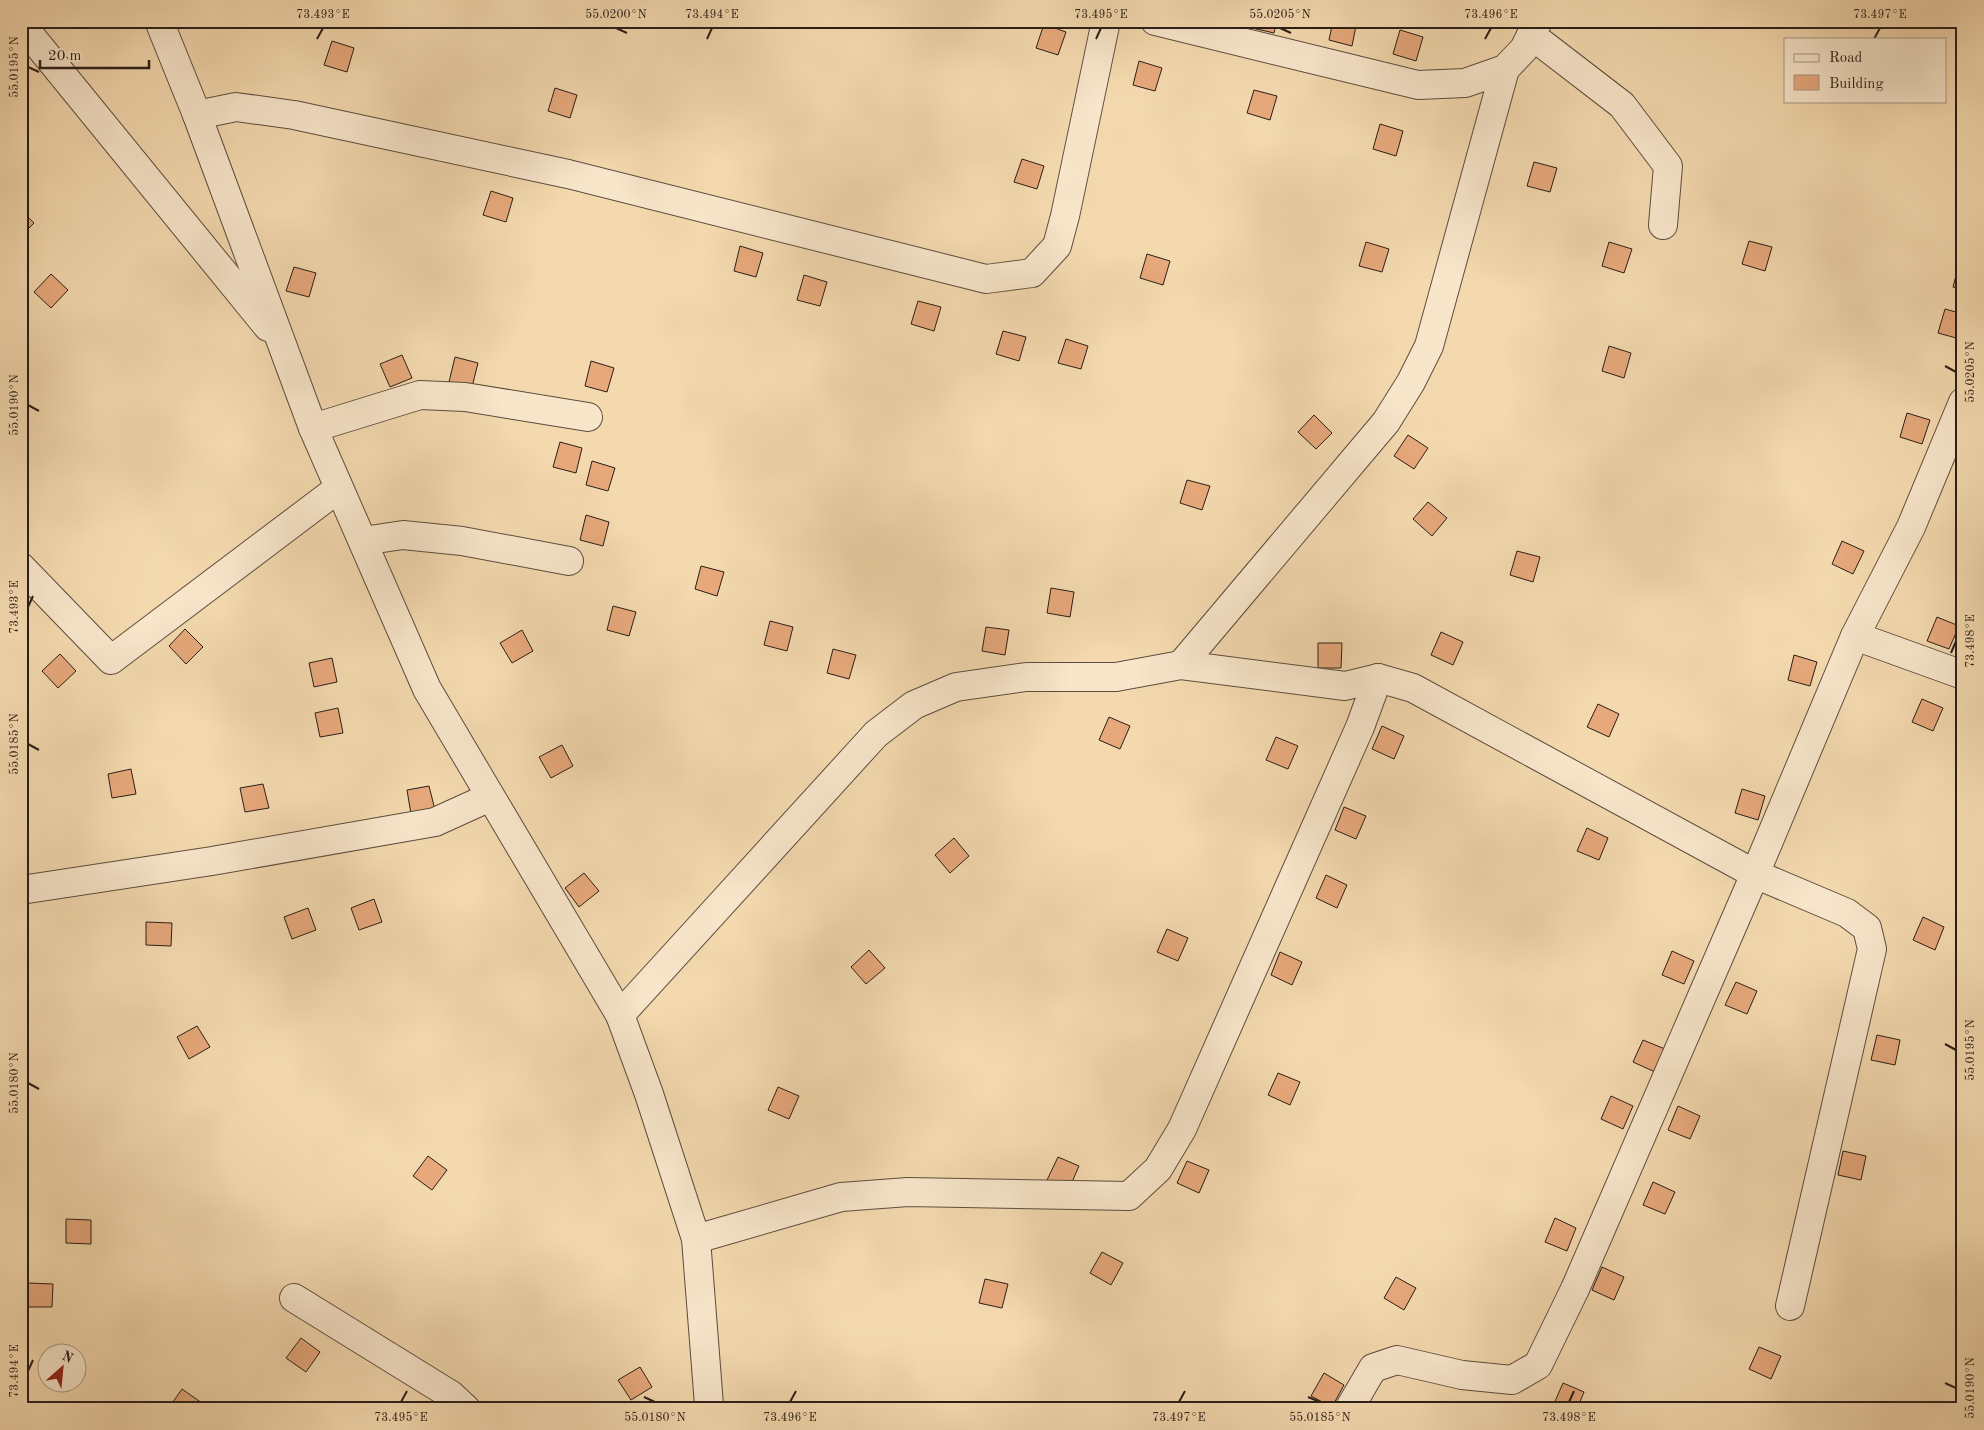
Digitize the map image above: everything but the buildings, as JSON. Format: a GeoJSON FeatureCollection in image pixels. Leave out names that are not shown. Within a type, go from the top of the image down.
{"type":"FeatureCollection","features":[{"type":"Feature","properties":{"kind":"street"},"geometry":{"type":"LineString","coordinates":[[159,21],[197,115],[313,428],[427,689],[620,1015],[649,1094],[696,1239],[708,1408]]}},
{"type":"Feature","properties":{"kind":"street"},"geometry":{"type":"LineString","coordinates":[[197,115],[236,107],[294,115],[568,174],[986,279],[1032,273],[1057,246],[1106,21]]}},
{"type":"Feature","properties":{"kind":"street"},"geometry":{"type":"LineString","coordinates":[[1155,21],[1418,85],[1466,82],[1505,69],[1524,49],[1534,28],[1622,105],[1668,166],[1663,225]]}},
{"type":"Feature","properties":{"kind":"street"},"geometry":{"type":"LineString","coordinates":[[21,24],[283,345]]}},
{"type":"Feature","properties":{"kind":"street"},"geometry":{"type":"LineString","coordinates":[[1181,665],[1386,422],[1411,382],[1429,346],[1505,69]]}},
{"type":"Feature","properties":{"kind":"street"},"geometry":{"type":"LineString","coordinates":[[313,428],[420,395],[465,397],[588,417]]}},
{"type":"Feature","properties":{"kind":"street"},"geometry":{"type":"LineString","coordinates":[[1349,1409],[1373,1368],[1397,1360],[1462,1375],[1512,1380],[1538,1366],[1575,1289],[1755,874],[1855,636],[1911,527],[1963,402]]}},
{"type":"Feature","properties":{"kind":"street"},"geometry":{"type":"LineString","coordinates":[[21,567],[111,660],[339,488]]}},
{"type":"Feature","properties":{"kind":"street"},"geometry":{"type":"LineString","coordinates":[[363,541],[403,535],[462,541],[569,561]]}},
{"type":"Feature","properties":{"kind":"street"},"geometry":{"type":"LineString","coordinates":[[1855,636],[1963,675]]}},
{"type":"Feature","properties":{"kind":"street"},"geometry":{"type":"LineString","coordinates":[[620,1015],[876,734],[914,705],[956,687],[1017,678],[1116,677],[1181,665],[1345,686],[1378,678],[1413,688],[1755,874],[1847,912],[1868,928],[1872,949],[1790,1306]]}},
{"type":"Feature","properties":{"kind":"street"},"geometry":{"type":"LineString","coordinates":[[696,1239],[841,1197],[908,1192],[1128,1196],[1158,1169],[1182,1129],[1360,727],[1378,678]]}},
{"type":"Feature","properties":{"kind":"street"},"geometry":{"type":"LineString","coordinates":[[21,890],[212,861],[435,822],[490,797]]}},
{"type":"Feature","properties":{"kind":"street"},"geometry":{"type":"LineString","coordinates":[[294,1298],[451,1395],[466,1409]]}}]}
